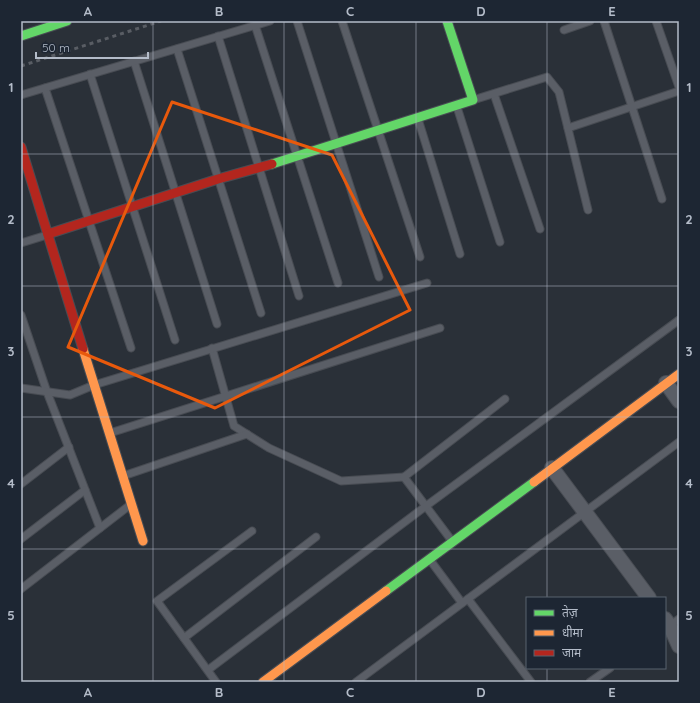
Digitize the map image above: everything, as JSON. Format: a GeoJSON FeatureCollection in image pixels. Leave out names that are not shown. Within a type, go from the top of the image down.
{"type":"FeatureCollection","features":[{"type":"Feature","properties":{"kind":"street"},"geometry":{"type":"LineString","coordinates":[[21,36],[67,21]]}},
{"type":"Feature","properties":{"kind":"street"},"geometry":{"type":"LineString","coordinates":[[48,234],[218,179],[298,156],[473,100],[447,21]]}},
{"type":"Feature","properties":{"kind":"street"},"geometry":{"type":"LineString","coordinates":[[21,147],[143,541]]}},
{"type":"Feature","properties":{"kind":"street"},"geometry":{"type":"LineString","coordinates":[[263,682],[679,374]]}},
{"type":"Feature","properties":{"kind":"street"},"geometry":{"type":"LineString","coordinates":[[666,383],[679,401]]}},
{"type":"Feature","properties":{"kind":"street"},"geometry":{"type":"LineString","coordinates":[[552,468],[648,597]]}},
{"type":"Feature","properties":{"kind":"street"},"geometry":{"type":"LineString","coordinates":[[670,623],[679,646]]}},
{"type":"Feature","properties":{"kind":"lane"},"geometry":{"type":"LineString","coordinates":[[21,95],[270,21]]}},
{"type":"Feature","properties":{"kind":"lane"},"geometry":{"type":"LineString","coordinates":[[297,21],[379,278]]}},
{"type":"Feature","properties":{"kind":"lane"},"geometry":{"type":"LineString","coordinates":[[342,21],[420,257]]}},
{"type":"Feature","properties":{"kind":"lane"},"geometry":{"type":"LineString","coordinates":[[564,30],[590,21]]}},
{"type":"Feature","properties":{"kind":"lane"},"geometry":{"type":"LineString","coordinates":[[604,21],[662,199]]}},
{"type":"Feature","properties":{"kind":"lane"},"geometry":{"type":"LineString","coordinates":[[656,21],[679,87]]}},
{"type":"Feature","properties":{"kind":"lane"},"geometry":{"type":"LineString","coordinates":[[255,25],[338,283]]}},
{"type":"Feature","properties":{"kind":"lane"},"geometry":{"type":"LineString","coordinates":[[218,36],[299,296]]}},
{"type":"Feature","properties":{"kind":"lane"},"geometry":{"type":"LineString","coordinates":[[177,49],[261,313]]}},
{"type":"Feature","properties":{"kind":"lane"},"geometry":{"type":"LineString","coordinates":[[134,61],[217,324]]}},
{"type":"Feature","properties":{"kind":"lane"},"geometry":{"type":"LineString","coordinates":[[90,74],[175,340]]}},
{"type":"Feature","properties":{"kind":"lane"},"geometry":{"type":"LineString","coordinates":[[473,100],[547,77],[559,92],[588,210]]}},
{"type":"Feature","properties":{"kind":"lane"},"geometry":{"type":"LineString","coordinates":[[45,88],[131,348]]}},
{"type":"Feature","properties":{"kind":"lane"},"geometry":{"type":"LineString","coordinates":[[568,128],[679,92]]}},
{"type":"Feature","properties":{"kind":"lane"},"geometry":{"type":"LineString","coordinates":[[494,94],[540,229]]}},
{"type":"Feature","properties":{"kind":"lane"},"geometry":{"type":"LineString","coordinates":[[456,106],[500,242]]}},
{"type":"Feature","properties":{"kind":"lane"},"geometry":{"type":"LineString","coordinates":[[418,118],[460,254]]}},
{"type":"Feature","properties":{"kind":"lane"},"geometry":{"type":"LineString","coordinates":[[21,243],[48,234]]}},
{"type":"Feature","properties":{"kind":"lane"},"geometry":{"type":"LineString","coordinates":[[21,388],[70,395],[94,384],[427,282]]}},
{"type":"Feature","properties":{"kind":"lane"},"geometry":{"type":"LineString","coordinates":[[21,315],[47,392],[100,528]]}},
{"type":"Feature","properties":{"kind":"lane"},"geometry":{"type":"LineString","coordinates":[[208,670],[426,506],[679,320]]}},
{"type":"Feature","properties":{"kind":"lane"},"geometry":{"type":"LineString","coordinates":[[110,433],[440,328]]}},
{"type":"Feature","properties":{"kind":"lane"},"geometry":{"type":"LineString","coordinates":[[212,348],[234,426],[269,448],[340,481],[404,477],[505,399]]}},
{"type":"Feature","properties":{"kind":"lane"},"geometry":{"type":"LineString","coordinates":[[123,476],[247,434]]}},
{"type":"Feature","properties":{"kind":"lane"},"geometry":{"type":"LineString","coordinates":[[356,682],[679,442]]}},
{"type":"Feature","properties":{"kind":"lane"},"geometry":{"type":"LineString","coordinates":[[21,484],[69,448]]}},
{"type":"Feature","properties":{"kind":"lane"},"geometry":{"type":"LineString","coordinates":[[404,477],[452,542]]}},
{"type":"Feature","properties":{"kind":"lane"},"geometry":{"type":"LineString","coordinates":[[21,539],[85,490]]}},
{"type":"Feature","properties":{"kind":"lane"},"geometry":{"type":"LineString","coordinates":[[21,589],[132,504]]}},
{"type":"Feature","properties":{"kind":"lane"},"geometry":{"type":"LineString","coordinates":[[216,682],[157,601],[252,531]]}},
{"type":"Feature","properties":{"kind":"lane"},"geometry":{"type":"LineString","coordinates":[[184,638],[316,537]]}},
{"type":"Feature","properties":{"kind":"lane"},"geometry":{"type":"LineString","coordinates":[[429,559],[531,682]]}},
{"type":"Feature","properties":{"kind":"lane"},"geometry":{"type":"LineString","coordinates":[[590,682],[609,669]]}},
{"type":"Feature","properties":{"kind":"highlighted area"},"geometry":{"type":"Polygon","coordinates":[[[172,102],[332,155],[410,310],[215,408],[68,347],[172,102]]]}},
{"type":"Feature","properties":{"kind":"railway"},"geometry":{"type":"LineString","coordinates":[[21,66],[161,21]]}},
{"type":"Feature","properties":{"kind":"traffic: fast"},"geometry":{"type":"LineString","coordinates":[[21,36],[67,21]]}},
{"type":"Feature","properties":{"kind":"traffic: fast"},"geometry":{"type":"LineString","coordinates":[[272,164],[473,100],[447,21]]}},
{"type":"Feature","properties":{"kind":"traffic: fast"},"geometry":{"type":"LineString","coordinates":[[386,591],[534,482]]}},
{"type":"Feature","properties":{"kind":"traffic: slow"},"geometry":{"type":"LineString","coordinates":[[83,349],[143,541]]}},
{"type":"Feature","properties":{"kind":"traffic: slow"},"geometry":{"type":"LineString","coordinates":[[534,482],[679,374]]}},
{"type":"Feature","properties":{"kind":"traffic: slow"},"geometry":{"type":"LineString","coordinates":[[263,682],[386,591]]}},
{"type":"Feature","properties":{"kind":"traffic: jam"},"geometry":{"type":"LineString","coordinates":[[21,147],[83,349]]}},
{"type":"Feature","properties":{"kind":"traffic: jam"},"geometry":{"type":"LineString","coordinates":[[48,234],[218,179],[272,164]]}}]}
